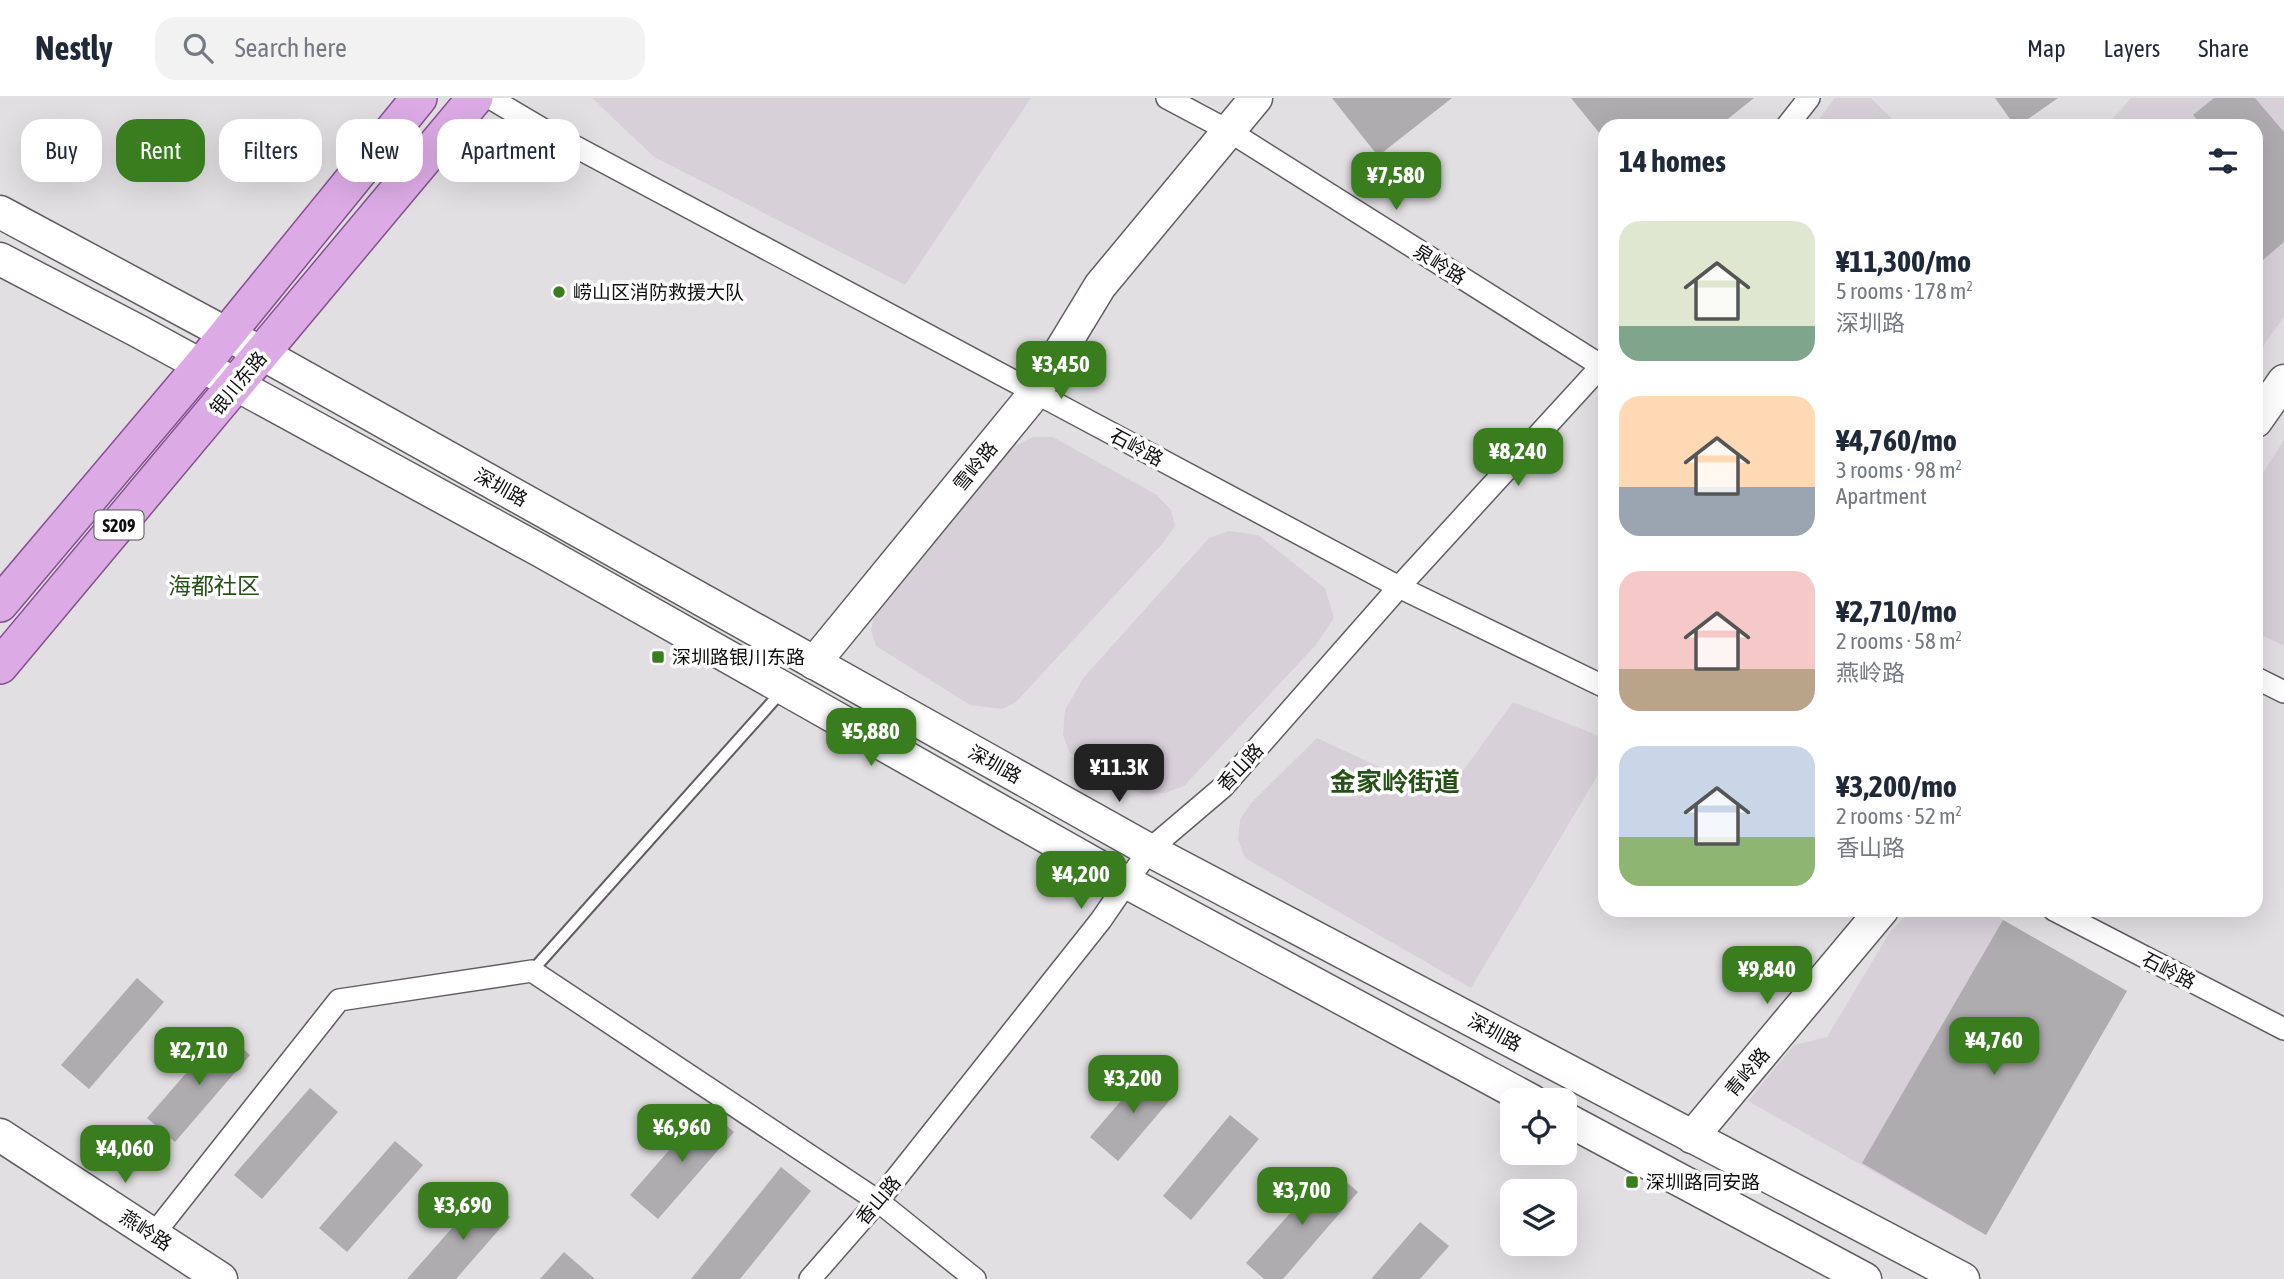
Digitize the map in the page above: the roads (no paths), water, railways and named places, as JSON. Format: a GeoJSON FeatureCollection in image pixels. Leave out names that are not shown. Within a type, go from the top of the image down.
{"type":"FeatureCollection","features":[{"type":"Feature","properties":{"kind":"main road","name":"银川东路"},"geometry":{"type":"LineString","coordinates":[[0,604],[201,366],[419,98]]}},
{"type":"Feature","properties":{"kind":"main road","name":"银川东路"},"geometry":{"type":"LineString","coordinates":[[0,666],[474,98]]}},
{"type":"Feature","properties":{"kind":"main road","name":"雪岭路"},"geometry":{"type":"LineString","coordinates":[[814,663],[1035,393],[1100,286],[1256,98]]}},
{"type":"Feature","properties":{"kind":"main road","name":"深圳路"},"geometry":{"type":"LineString","coordinates":[[0,212],[262,353],[1149,850],[1963,1279]]}},
{"type":"Feature","properties":{"kind":"main road","name":"深圳路"},"geometry":{"type":"LineString","coordinates":[[0,259],[237,384],[541,551],[1128,883],[1508,1088]]}},
{"type":"Feature","properties":{"kind":"main road"},"geometry":{"type":"LineString","coordinates":[[2263,411],[2284,381]]}},
{"type":"Feature","properties":{"kind":"main road","name":"青岭路"},"geometry":{"type":"LineString","coordinates":[[1692,1136],[1876,917]]}},
{"type":"Feature","properties":{"kind":"main road"},"geometry":{"type":"LineString","coordinates":[[1577,1125],[1847,1272]]}},
{"type":"Feature","properties":{"kind":"main road","name":"燕岭路"},"geometry":{"type":"LineString","coordinates":[[0,1135],[213,1277]]}},
{"type":"Feature","properties":{"kind":"street","name":"石岭路"},"geometry":{"type":"LineString","coordinates":[[490,98],[558,138],[1399,587],[1598,684]]}},
{"type":"Feature","properties":{"kind":"street","name":"泉岭路"},"geometry":{"type":"LineString","coordinates":[[1167,98],[1229,131],[1598,361]]}},
{"type":"Feature","properties":{"kind":"street"},"geometry":{"type":"LineString","coordinates":[[1792,119],[1809,98]]}},
{"type":"Feature","properties":{"kind":"street","name":"香山路"},"geometry":{"type":"LineString","coordinates":[[810,1279],[878,1201],[1101,920],[1149,850],[1223,787],[1399,587],[1598,371]]}},
{"type":"Feature","properties":{"kind":"street"},"geometry":{"type":"LineString","coordinates":[[2263,682],[2284,692]]}},
{"type":"Feature","properties":{"kind":"street","name":"石岭路"},"geometry":{"type":"LineString","coordinates":[[2068,917],[2284,1029]]}},
{"type":"Feature","properties":{"kind":"street"},"geometry":{"type":"LineString","coordinates":[[153,1235],[339,1000],[532,971],[878,1201],[975,1279]]}},
{"type":"Feature","properties":{"kind":"lane"},"geometry":{"type":"LineString","coordinates":[[532,971],[784,688]]}},
{"type":"Feature","properties":{"kind":"place","name":"崂山区消防救援大队"},"geometry":{"type":"Point","coordinates":[559,292]}},
{"type":"Feature","properties":{"kind":"place","name":"深圳路银川东路"},"geometry":{"type":"Point","coordinates":[658,657]}},
{"type":"Feature","properties":{"kind":"place","name":"深圳路同安路"},"geometry":{"type":"Point","coordinates":[1632,1182]}},
{"type":"Feature","properties":{"kind":"district","name":"海都社区"},"geometry":{"type":"Point","coordinates":[214,586]}},
{"type":"Feature","properties":{"kind":"district","name":"金家岭街道"},"geometry":{"type":"Point","coordinates":[1395,782]}}]}
